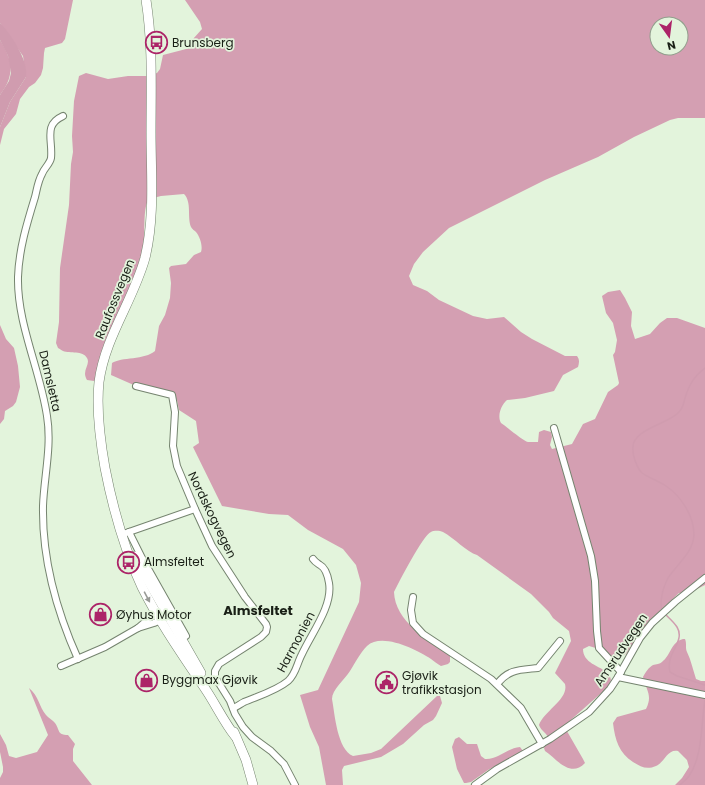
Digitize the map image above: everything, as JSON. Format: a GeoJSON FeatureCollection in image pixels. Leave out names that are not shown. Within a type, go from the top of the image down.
{"type":"FeatureCollection","features":[{"type":"Feature","properties":{"kind":"main road","name":"Raufossvegen"},"geometry":{"type":"LineString","coordinates":[[146,0],[150,24],[151,51],[152,180],[149,238],[140,272],[105,355],[98,392],[100,434],[115,514],[162,614],[233,728],[246,760],[253,785]]}},
{"type":"Feature","properties":{"kind":"street","name":"Damsletta"},"geometry":{"type":"LineString","coordinates":[[63,116],[56,119],[52,124],[51,160],[42,174],[26,225],[20,254],[18,277],[20,307],[44,396],[48,418],[48,441],[43,506],[43,532],[46,554],[55,599],[78,659]]}},
{"type":"Feature","properties":{"kind":"street","name":"Nordskogvegen"},"geometry":{"type":"LineString","coordinates":[[136,386],[172,395],[175,405],[173,442],[174,455],[178,470],[218,556],[267,627],[266,633],[217,666],[215,673],[217,681],[233,708]]}},
{"type":"Feature","properties":{"kind":"street"},"geometry":{"type":"LineString","coordinates":[[554,428],[591,556],[595,581],[599,648],[620,675],[705,696]]}},
{"type":"Feature","properties":{"kind":"street"},"geometry":{"type":"LineString","coordinates":[[186,636],[142,558],[125,533],[195,509]]}},
{"type":"Feature","properties":{"kind":"street","name":"Harmonien"},"geometry":{"type":"LineString","coordinates":[[233,708],[274,690],[289,680],[294,674],[302,653],[319,622],[329,595],[329,583],[326,572],[321,565],[312,559]]}},
{"type":"Feature","properties":{"kind":"street","name":"Amsrudvegen"},"geometry":{"type":"LineString","coordinates":[[475,785],[498,769],[542,744],[589,712],[610,689],[620,675],[640,638],[652,623],[705,578]]}},
{"type":"Feature","properties":{"kind":"street"},"geometry":{"type":"LineString","coordinates":[[413,597],[411,610],[413,623],[423,634],[491,678],[521,708],[542,744]]}},
{"type":"Feature","properties":{"kind":"street"},"geometry":{"type":"LineString","coordinates":[[61,666],[105,647],[162,614]]}},
{"type":"Feature","properties":{"kind":"street"},"geometry":{"type":"LineString","coordinates":[[497,684],[502,678],[513,670],[538,668],[560,641]]}},
{"type":"Feature","properties":{"kind":"street"},"geometry":{"type":"LineString","coordinates":[[233,708],[235,714],[247,732],[271,751],[284,764],[295,785]]}},
{"type":"Feature","properties":{"kind":"shaded area"},"geometry":{"type":"Polygon","coordinates":[[[0,0],[73,0],[65,39],[62,43],[45,48],[41,75],[20,99],[16,114],[4,129],[0,145],[0,127],[10,102],[26,77],[23,56],[0,23],[0,0]]]}},
{"type":"Feature","properties":{"kind":"shaded area"},"geometry":{"type":"Polygon","coordinates":[[[185,0],[705,0],[705,118],[678,118],[670,120],[634,137],[598,157],[545,180],[449,228],[423,252],[414,264],[409,276],[413,285],[427,291],[439,300],[473,316],[487,319],[504,317],[521,332],[532,339],[565,356],[577,356],[579,360],[578,367],[563,375],[554,391],[525,398],[507,400],[500,411],[499,417],[501,423],[528,442],[538,442],[539,432],[544,430],[551,432],[552,437],[550,445],[552,449],[572,444],[583,424],[595,419],[608,392],[619,383],[613,355],[617,340],[613,323],[606,313],[602,296],[608,292],[620,290],[632,312],[631,326],[635,339],[650,334],[667,318],[677,318],[705,328],[705,585],[689,593],[679,593],[650,621],[626,654],[610,660],[599,649],[589,646],[583,649],[586,658],[592,664],[609,673],[611,680],[608,687],[564,726],[585,763],[579,767],[574,769],[564,766],[545,751],[544,748],[549,739],[539,725],[560,700],[565,689],[565,684],[555,673],[571,641],[569,631],[553,618],[531,594],[443,532],[436,531],[427,535],[411,559],[394,592],[400,612],[406,621],[422,636],[450,655],[450,662],[441,666],[409,647],[390,642],[373,642],[362,652],[334,692],[332,699],[340,739],[343,746],[353,756],[371,753],[381,749],[437,696],[440,696],[442,703],[433,720],[424,725],[403,744],[381,757],[344,766],[342,770],[343,785],[326,785],[319,747],[310,727],[300,695],[318,690],[359,602],[361,583],[356,565],[343,549],[308,530],[288,515],[269,514],[222,506],[193,447],[199,443],[196,421],[179,410],[177,400],[173,396],[136,386],[111,375],[112,363],[145,356],[155,351],[159,326],[165,315],[170,298],[171,283],[169,268],[171,266],[186,264],[194,255],[201,252],[201,242],[196,232],[191,227],[189,219],[189,205],[184,194],[161,196],[149,199],[147,203],[145,213],[144,245],[141,259],[96,380],[87,380],[85,376],[88,361],[83,354],[66,352],[58,348],[56,343],[59,322],[60,268],[69,205],[73,152],[72,136],[74,101],[79,76],[86,73],[108,79],[128,76],[147,76],[157,73],[160,69],[163,55],[190,48],[193,39],[202,29],[200,22],[185,0]]]}},
{"type":"Feature","properties":{"kind":"shaded area"},"geometry":{"type":"Polygon","coordinates":[[[0,23],[9,34],[22,56],[25,63],[26,77],[10,102],[0,127],[0,95],[9,81],[11,73],[8,56],[0,40],[0,23]]]}},
{"type":"Feature","properties":{"kind":"shaded area"},"geometry":{"type":"Polygon","coordinates":[[[0,40],[10,61],[10,74],[5,88],[0,95],[0,40]]]}},
{"type":"Feature","properties":{"kind":"shaded area"},"geometry":{"type":"Polygon","coordinates":[[[0,325],[6,339],[14,348],[18,366],[20,387],[16,402],[5,411],[4,419],[0,424],[0,325]]]}},
{"type":"Feature","properties":{"kind":"shaded area"},"geometry":{"type":"Polygon","coordinates":[[[685,639],[686,650],[696,679],[705,681],[705,785],[675,785],[682,778],[689,767],[687,760],[678,751],[671,752],[659,764],[650,768],[633,762],[618,746],[613,723],[617,717],[646,709],[649,696],[643,677],[650,667],[662,662],[673,646],[685,639]]]}},
{"type":"Feature","properties":{"kind":"shaded area"},"geometry":{"type":"Polygon","coordinates":[[[29,688],[35,694],[44,712],[55,723],[59,732],[64,735],[68,735],[75,744],[73,749],[73,761],[92,785],[0,785],[3,767],[0,752],[0,734],[6,745],[9,756],[16,758],[37,752],[48,735],[29,688]]]}},
{"type":"Feature","properties":{"kind":"shaded area"},"geometry":{"type":"Polygon","coordinates":[[[459,737],[467,744],[477,744],[481,756],[485,759],[494,758],[515,748],[520,747],[523,751],[488,770],[471,782],[464,783],[457,769],[452,747],[455,739],[459,737]]]}},
{"type":"Feature","properties":{"kind":"waterway"},"geometry":{"type":"LineString","coordinates":[[662,610],[661,601],[664,586],[668,578],[691,547],[694,535],[692,521],[686,507],[672,490],[640,471],[634,457],[633,447],[635,441],[645,431],[668,420],[679,412],[692,381],[705,368]]}},
{"type":"Feature","properties":{"kind":"waterway"},"geometry":{"type":"LineString","coordinates":[[664,613],[676,625],[679,632],[679,638],[670,659],[670,672],[677,676],[705,685]]}},
{"type":"Feature","properties":{"kind":"waterway"},"geometry":{"type":"LineString","coordinates":[[680,785],[689,776],[697,759],[701,739],[705,700]]}},
{"type":"Feature","properties":{"kind":"place","name":"Brunsberg"},"geometry":{"type":"Point","coordinates":[157,43]}},
{"type":"Feature","properties":{"kind":"place","name":"Almsfeltet"},"geometry":{"type":"Point","coordinates":[128,562]}},
{"type":"Feature","properties":{"kind":"place","name":"Øyhus Motor"},"geometry":{"type":"Point","coordinates":[100,615]}},
{"type":"Feature","properties":{"kind":"place","name":"Byggmax Gjøvik"},"geometry":{"type":"Point","coordinates":[147,680]}},
{"type":"Feature","properties":{"kind":"place","name":"Gjøvik trafikkstasjon"},"geometry":{"type":"Point","coordinates":[387,683]}},
{"type":"Feature","properties":{"kind":"district","name":"Almsfeltet"},"geometry":{"type":"Point","coordinates":[258,610]}}]}
